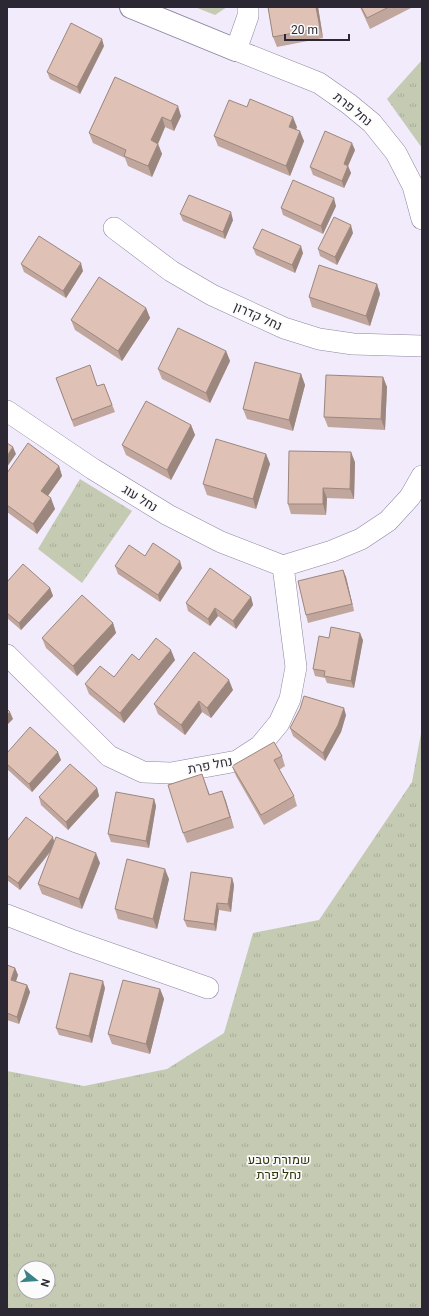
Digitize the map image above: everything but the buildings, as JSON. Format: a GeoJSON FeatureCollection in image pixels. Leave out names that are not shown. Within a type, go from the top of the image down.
{"type":"FeatureCollection","features":[{"type":"Feature","properties":{"kind":"street"},"geometry":{"type":"LineString","coordinates":[[131,7],[236,50],[248,16],[248,7]]}},
{"type":"Feature","properties":{"kind":"street","name":"נחל פרת"},"geometry":{"type":"LineString","coordinates":[[236,50],[318,83],[372,122],[396,154],[413,186],[422,219]]}},
{"type":"Feature","properties":{"kind":"street","name":"נחל קדרון"},"geometry":{"type":"LineString","coordinates":[[114,228],[171,270],[212,295],[284,328],[319,339],[353,344],[422,346]]}},
{"type":"Feature","properties":{"kind":"street","name":"נחל עוג"},"geometry":{"type":"LineString","coordinates":[[7,411],[93,468],[168,515],[221,542],[283,566]]}},
{"type":"Feature","properties":{"kind":"street"},"geometry":{"type":"LineString","coordinates":[[283,566],[360,539],[388,521],[410,497],[422,476]]}},
{"type":"Feature","properties":{"kind":"street","name":"נחל פרת"},"geometry":{"type":"LineString","coordinates":[[7,655],[109,756],[143,772],[170,773],[237,760],[260,746],[279,723],[290,699],[296,667],[283,566]]}},
{"type":"Feature","properties":{"kind":"street"},"geometry":{"type":"LineString","coordinates":[[7,915],[74,941],[208,988]]}},
{"type":"Feature","properties":{"kind":"green space"},"geometry":{"type":"Polygon","coordinates":[[[195,7],[227,7],[215,15],[195,7]]]}},
{"type":"Feature","properties":{"kind":"green space"},"geometry":{"type":"Polygon","coordinates":[[[422,60],[422,148],[387,99],[422,60]]]}},
{"type":"Feature","properties":{"kind":"green space"},"geometry":{"type":"Polygon","coordinates":[[[80,479],[132,511],[82,583],[38,549],[80,479]]]}},
{"type":"Feature","properties":{"kind":"green space","name":"שמורת טבע נחל פרת"},"geometry":{"type":"Polygon","coordinates":[[[422,728],[422,1309],[7,1309],[7,1071],[84,1086],[167,1069],[224,1033],[253,933],[319,920],[412,782],[422,728]]]}}]}
